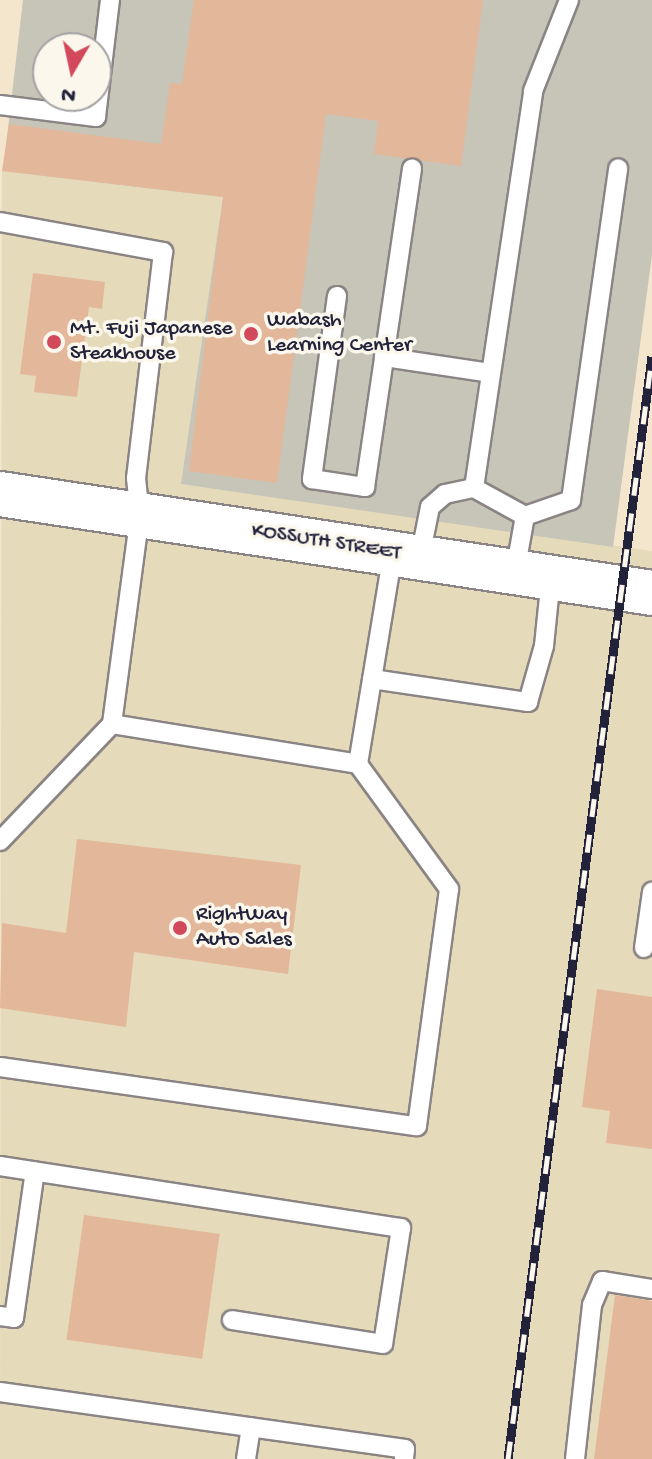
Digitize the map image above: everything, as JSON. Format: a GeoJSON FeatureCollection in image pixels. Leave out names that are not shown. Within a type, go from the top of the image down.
{"type":"FeatureCollection","features":[{"type":"Feature","properties":{"kind":"street","name":"KOSSUTH STREET"},"geometry":{"type":"LineString","coordinates":[[0,494],[652,593]]}},
{"type":"Feature","properties":{"kind":"lane"},"geometry":{"type":"LineString","coordinates":[[0,105],[96,117],[110,0]]}},
{"type":"Feature","properties":{"kind":"lane"},"geometry":{"type":"LineString","coordinates":[[474,488],[533,91],[569,0]]}},
{"type":"Feature","properties":{"kind":"lane"},"geometry":{"type":"LineString","coordinates":[[337,296],[312,479],[365,487],[412,168]]}},
{"type":"Feature","properties":{"kind":"lane"},"geometry":{"type":"LineString","coordinates":[[358,764],[372,679],[406,555],[430,507],[445,494],[474,488],[525,516],[571,500],[618,168]]}},
{"type":"Feature","properties":{"kind":"lane"},"geometry":{"type":"LineString","coordinates":[[0,222],[163,252],[136,478],[140,514],[112,724],[0,841]]}},
{"type":"Feature","properties":{"kind":"lane"},"geometry":{"type":"LineString","coordinates":[[384,357],[491,373]]}},
{"type":"Feature","properties":{"kind":"lane"},"geometry":{"type":"LineString","coordinates":[[372,679],[528,702],[544,646],[525,516]]}},
{"type":"Feature","properties":{"kind":"lane"},"geometry":{"type":"LineString","coordinates":[[0,1067],[417,1126],[449,889],[358,764],[112,724]]}},
{"type":"Feature","properties":{"kind":"lane"},"geometry":{"type":"LineString","coordinates":[[644,948],[652,892]]}},
{"type":"Feature","properties":{"kind":"lane"},"geometry":{"type":"LineString","coordinates":[[0,1166],[401,1228],[383,1344],[232,1320]]}},
{"type":"Feature","properties":{"kind":"lane"},"geometry":{"type":"LineString","coordinates":[[0,1316],[14,1318],[35,1171]]}},
{"type":"Feature","properties":{"kind":"lane"},"geometry":{"type":"LineString","coordinates":[[575,1459],[592,1305],[602,1281],[652,1289]]}},
{"type":"Feature","properties":{"kind":"lane"},"geometry":{"type":"LineString","coordinates":[[0,1392],[405,1449],[404,1459]]}},
{"type":"Feature","properties":{"kind":"lane"},"geometry":{"type":"LineString","coordinates":[[246,1459],[251,1427]]}},
{"type":"Feature","properties":{"kind":"shaded area"},"geometry":{"type":"Polygon","coordinates":[[[23,0],[652,0],[652,255],[613,547],[181,484],[223,197],[3,171],[23,0]]]}},
{"type":"Feature","properties":{"kind":"shaded area"},"geometry":{"type":"Polygon","coordinates":[[[2,171],[223,197],[182,484],[652,551],[652,1459],[0,1459],[2,171]]]}},
{"type":"Feature","properties":{"kind":"building","name":"Wabash Learning Center"},"geometry":{"type":"Polygon","coordinates":[[[194,0],[483,0],[461,166],[374,154],[378,121],[326,114],[277,483],[189,471],[223,197],[2,171],[9,124],[161,144],[170,83],[182,84],[194,0]]]}},
{"type":"Feature","properties":{"kind":"building","name":"Mt. Fuji Japanese Steakhouse"},"geometry":{"type":"Polygon","coordinates":[[[33,273],[105,282],[102,309],[89,307],[77,397],[34,392],[36,376],[20,374],[33,273]]]}},
{"type":"Feature","properties":{"kind":"building","name":"RightWay Auto Sales"},"geometry":{"type":"Polygon","coordinates":[[[77,839],[301,865],[288,974],[134,952],[126,1027],[0,1008],[2,923],[66,933],[77,839]]]}},
{"type":"Feature","properties":{"kind":"building"},"geometry":{"type":"Polygon","coordinates":[[[597,989],[652,997],[652,1149],[606,1143],[610,1111],[582,1107],[597,989]]]}},
{"type":"Feature","properties":{"kind":"building"},"geometry":{"type":"Polygon","coordinates":[[[84,1215],[220,1234],[202,1359],[66,1340],[84,1215]]]}},
{"type":"Feature","properties":{"kind":"building"},"geometry":{"type":"Polygon","coordinates":[[[615,1295],[652,1301],[652,1459],[594,1459],[615,1295]]]}},
{"type":"Feature","properties":{"kind":"railway"},"geometry":{"type":"LineString","coordinates":[[508,1459],[652,356]]}},
{"type":"Feature","properties":{"kind":"place","name":"Wabash Learning Center"},"geometry":{"type":"Point","coordinates":[251,334]}},
{"type":"Feature","properties":{"kind":"place","name":"Mt. Fuji Japanese Steakhouse"},"geometry":{"type":"Point","coordinates":[54,342]}},
{"type":"Feature","properties":{"kind":"place","name":"RightWay Auto Sales"},"geometry":{"type":"Point","coordinates":[180,928]}}]}
